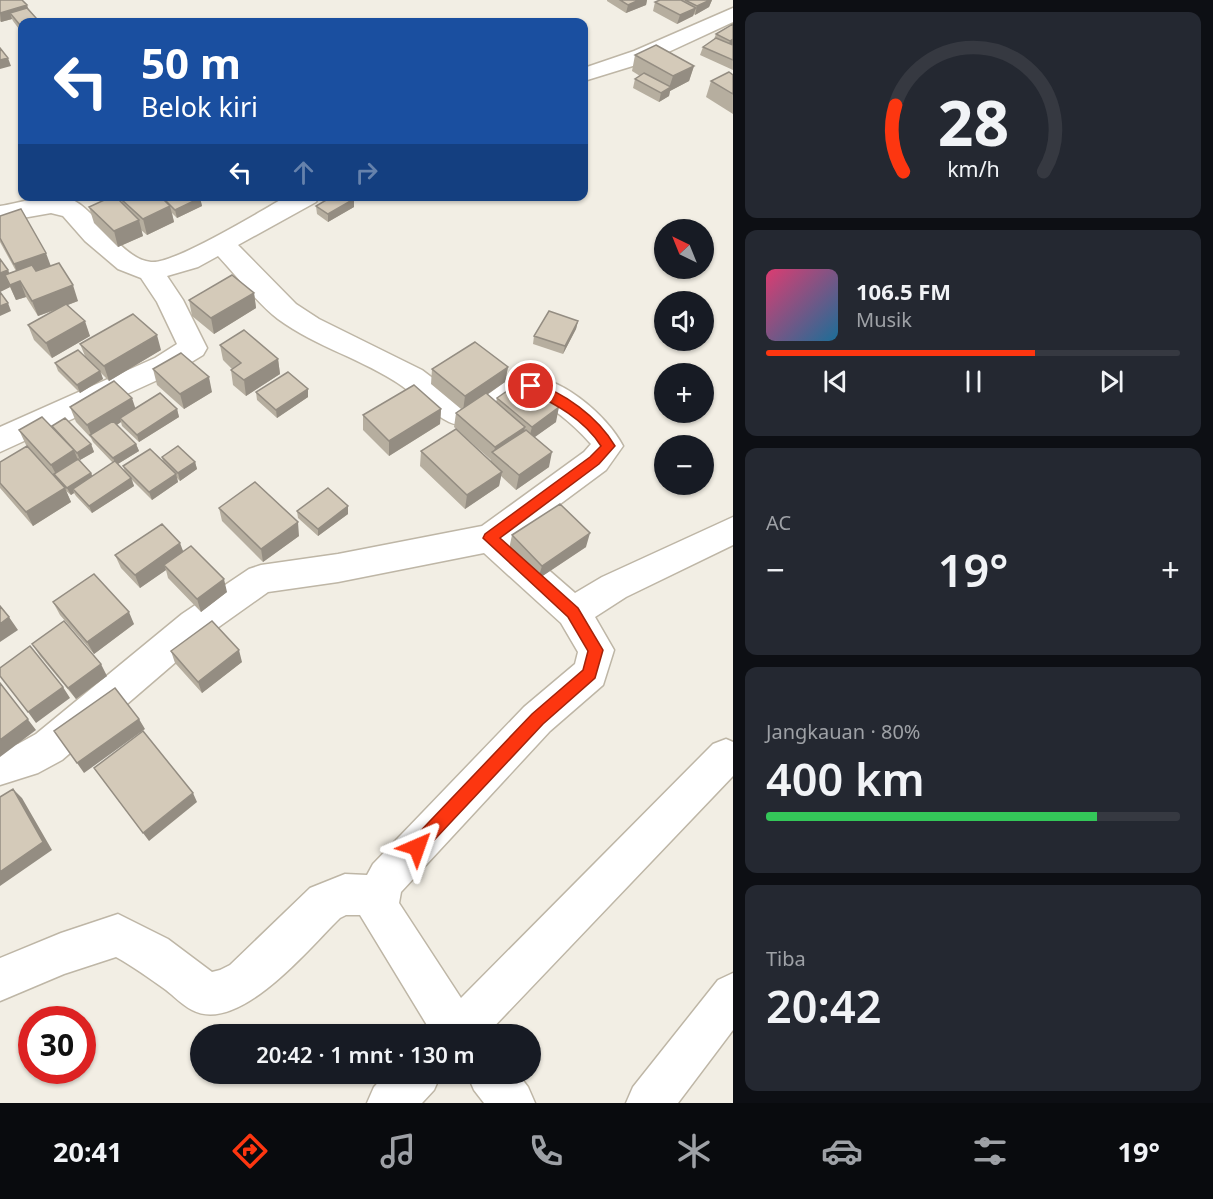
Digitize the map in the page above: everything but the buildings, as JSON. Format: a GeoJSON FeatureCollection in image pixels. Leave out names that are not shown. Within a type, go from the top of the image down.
{"type":"FeatureCollection","features":[{"type":"Feature","properties":{"kind":"street"},"geometry":{"type":"LineString","coordinates":[[588,74],[643,57],[733,14]]}},
{"type":"Feature","properties":{"kind":"street"},"geometry":{"type":"LineString","coordinates":[[150,272],[189,261],[222,245],[298,201]]}},
{"type":"Feature","properties":{"kind":"street"},"geometry":{"type":"LineString","coordinates":[[0,214],[51,205],[63,205],[72,210],[94,235],[127,263],[150,272],[169,300],[193,348],[165,365],[0,440]]}},
{"type":"Feature","properties":{"kind":"street"},"geometry":{"type":"LineString","coordinates":[[0,767],[25,760],[49,747],[194,625],[261,579],[338,568],[490,538],[595,461],[608,446],[596,428],[559,400],[531,386],[518,388],[474,411],[459,414],[402,373],[309,326],[286,311],[222,245]]}},
{"type":"Feature","properties":{"kind":"street"},"geometry":{"type":"LineString","coordinates":[[573,612],[614,587],[733,530]]}},
{"type":"Feature","properties":{"kind":"street"},"geometry":{"type":"LineString","coordinates":[[451,1024],[378,908],[378,896],[387,879],[537,719],[590,674],[596,650],[573,612],[490,538]]}},
{"type":"Feature","properties":{"kind":"street"},"geometry":{"type":"LineString","coordinates":[[467,1024],[726,757]]}},
{"type":"Feature","properties":{"kind":"street"},"geometry":{"type":"LineString","coordinates":[[0,980],[61,954],[118,935],[153,954],[206,994],[226,991],[244,980],[325,903],[345,894],[378,896]]}},
{"type":"Feature","properties":{"kind":"street"},"geometry":{"type":"LineString","coordinates":[[649,1103],[733,995]]}},
{"type":"Feature","properties":{"kind":"street"},"geometry":{"type":"LineString","coordinates":[[390,1103],[408,1084]]}},
{"type":"Feature","properties":{"kind":"street"},"geometry":{"type":"LineString","coordinates":[[498,1084],[512,1103]]}},
{"type":"Feature","properties":{"kind":"route"},"geometry":{"type":"LineString","coordinates":[[417,847],[537,719],[590,674],[596,650],[573,612],[490,538],[595,461],[608,446],[604,436],[596,428],[559,400],[531,386]]}}]}
